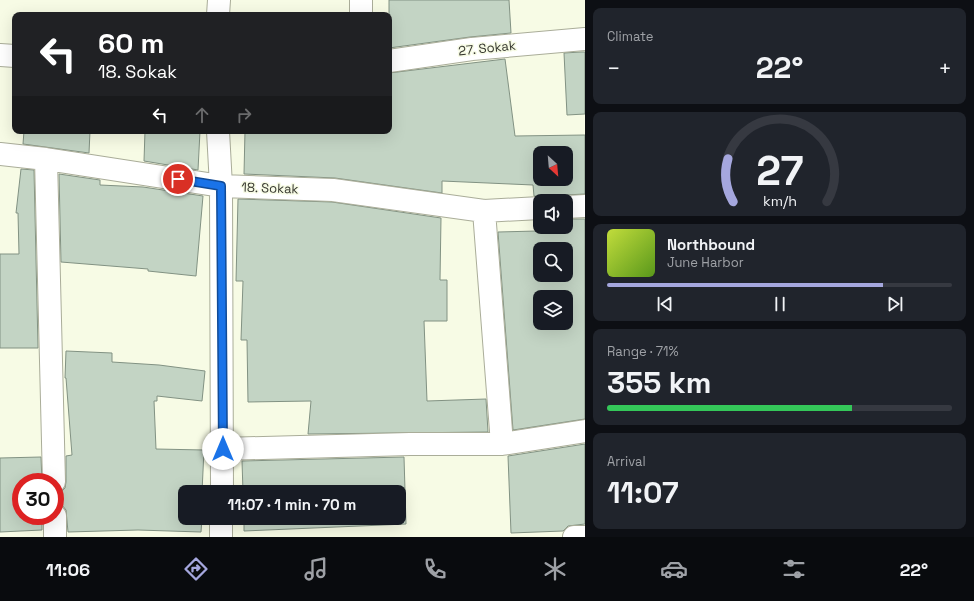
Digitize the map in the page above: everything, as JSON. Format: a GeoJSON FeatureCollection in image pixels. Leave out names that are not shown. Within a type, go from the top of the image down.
{"type":"FeatureCollection","features":[{"type":"Feature","properties":{"kind":"street"},"geometry":{"type":"LineString","coordinates":[[218,12],[219,0]]}},
{"type":"Feature","properties":{"kind":"street"},"geometry":{"type":"LineString","coordinates":[[360,0],[361,12]]}},
{"type":"Feature","properties":{"kind":"street","name":"27. Sokak"},"geometry":{"type":"LineString","coordinates":[[392,61],[472,49],[585,39]]}},
{"type":"Feature","properties":{"kind":"street"},"geometry":{"type":"LineString","coordinates":[[0,55],[12,56]]}},
{"type":"Feature","properties":{"kind":"street"},"geometry":{"type":"LineString","coordinates":[[218,134],[221,186],[222,485]]}},
{"type":"Feature","properties":{"kind":"street","name":"18. Sokak"},"geometry":{"type":"LineString","coordinates":[[0,154],[46,159],[221,186],[333,190],[484,211],[533,208]]}},
{"type":"Feature","properties":{"kind":"street"},"geometry":{"type":"LineString","coordinates":[[46,159],[54,473]]}},
{"type":"Feature","properties":{"kind":"street"},"geometry":{"type":"LineString","coordinates":[[573,207],[585,206]]}},
{"type":"Feature","properties":{"kind":"street"},"geometry":{"type":"LineString","coordinates":[[484,211],[502,444]]}},
{"type":"Feature","properties":{"kind":"street"},"geometry":{"type":"LineString","coordinates":[[223,449],[410,444],[502,444],[585,431]]}},
{"type":"Feature","properties":{"kind":"street"},"geometry":{"type":"LineString","coordinates":[[55,525],[55,537]]}},
{"type":"Feature","properties":{"kind":"street"},"geometry":{"type":"LineString","coordinates":[[221,525],[221,537]]}},
{"type":"Feature","properties":{"kind":"street"},"geometry":{"type":"LineString","coordinates":[[574,537],[585,537]]}},
{"type":"Feature","properties":{"kind":"building"},"geometry":{"type":"Polygon","coordinates":[[[389,0],[509,0],[511,33],[392,48],[392,12],[389,12],[389,0]]]}},
{"type":"Feature","properties":{"kind":"building"},"geometry":{"type":"Polygon","coordinates":[[[585,52],[585,114],[567,115],[564,53],[585,52]]]}},
{"type":"Feature","properties":{"kind":"building"},"geometry":{"type":"Polygon","coordinates":[[[505,59],[515,136],[585,135],[585,194],[534,194],[533,186],[573,186],[573,146],[533,146],[533,185],[442,181],[442,193],[335,178],[244,174],[245,134],[392,134],[392,73],[505,59]]]}},
{"type":"Feature","properties":{"kind":"building"},"geometry":{"type":"Polygon","coordinates":[[[24,134],[90,134],[89,153],[23,144],[24,134]]]}},
{"type":"Feature","properties":{"kind":"building"},"geometry":{"type":"Polygon","coordinates":[[[145,134],[200,134],[198,170],[144,161],[145,134]]]}},
{"type":"Feature","properties":{"kind":"building"},"geometry":{"type":"Polygon","coordinates":[[[21,169],[34,170],[38,348],[0,348],[0,254],[19,254],[18,213],[16,213],[21,169]]]}},
{"type":"Feature","properties":{"kind":"building"},"geometry":{"type":"Polygon","coordinates":[[[59,174],[100,180],[100,185],[143,187],[203,196],[196,276],[148,271],[148,269],[61,262],[59,174]]]}},
{"type":"Feature","properties":{"kind":"building"},"geometry":{"type":"Polygon","coordinates":[[[238,199],[332,202],[441,218],[440,280],[447,280],[447,321],[424,321],[427,401],[486,399],[488,432],[308,434],[311,401],[248,402],[247,340],[241,340],[243,281],[236,281],[238,199]]]}},
{"type":"Feature","properties":{"kind":"building"},"geometry":{"type":"Polygon","coordinates":[[[573,219],[585,219],[585,419],[513,430],[498,232],[533,231],[533,234],[573,234],[573,219]]]}},
{"type":"Feature","properties":{"kind":"building"},"geometry":{"type":"Polygon","coordinates":[[[66,351],[112,353],[112,362],[159,365],[205,371],[202,401],[157,396],[157,401],[154,401],[156,449],[204,450],[202,485],[178,485],[178,525],[202,525],[201,532],[138,530],[68,532],[66,510],[64,508],[64,489],[66,482],[66,456],[72,455],[65,378],[66,351]]]}},
{"type":"Feature","properties":{"kind":"building"},"geometry":{"type":"Polygon","coordinates":[[[585,444],[585,524],[568,526],[563,531],[511,533],[508,456],[585,444]]]}},
{"type":"Feature","properties":{"kind":"building"},"geometry":{"type":"Polygon","coordinates":[[[41,457],[42,473],[12,473],[12,525],[42,525],[42,530],[0,532],[0,458],[41,457]]]}},
{"type":"Feature","properties":{"kind":"building"},"geometry":{"type":"Polygon","coordinates":[[[404,457],[405,485],[243,485],[242,461],[404,457]]]}},
{"type":"Feature","properties":{"kind":"building"},"geometry":{"type":"Polygon","coordinates":[[[244,525],[383,525],[244,531],[244,525]]]}},
{"type":"Feature","properties":{"kind":"route"},"geometry":{"type":"LineString","coordinates":[[178,179],[221,186],[223,449]]}}]}
